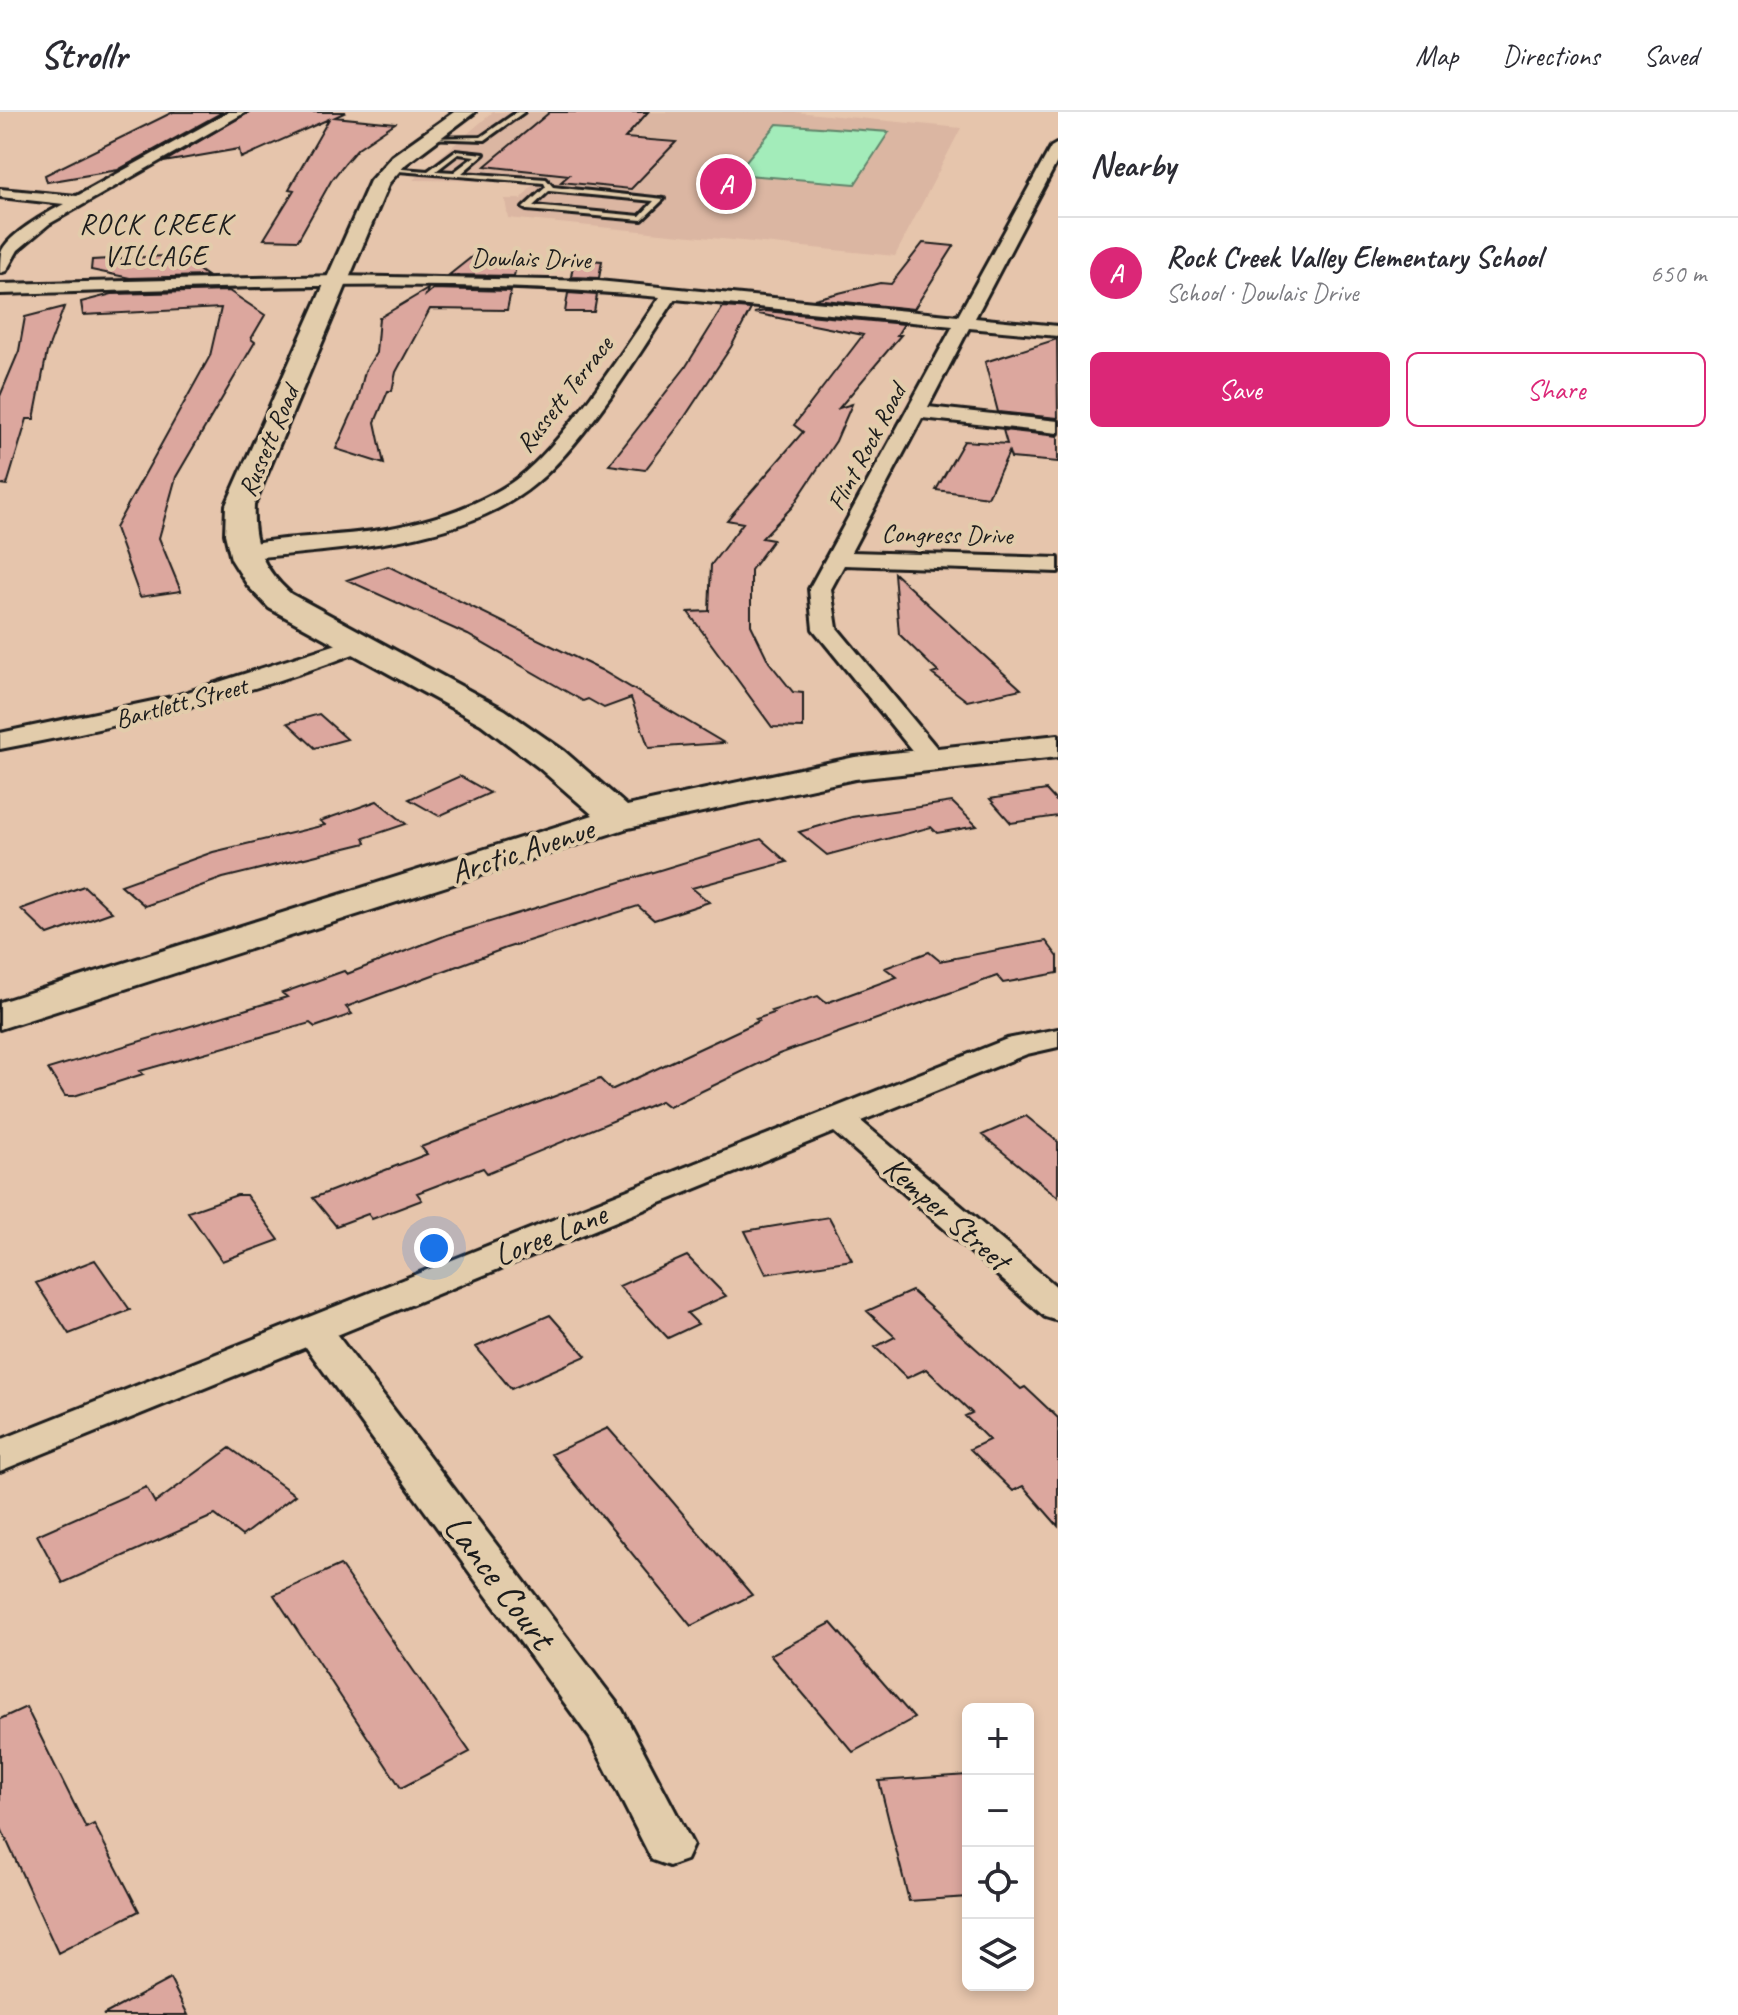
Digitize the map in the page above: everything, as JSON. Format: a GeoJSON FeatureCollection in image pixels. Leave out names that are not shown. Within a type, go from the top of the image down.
{"type":"FeatureCollection","features":[{"type":"Feature","properties":{"kind":"street"},"geometry":{"type":"LineString","coordinates":[[0,268],[12,247],[44,221],[239,112]]}},
{"type":"Feature","properties":{"kind":"street","name":"Russett Road"},"geometry":{"type":"LineString","coordinates":[[466,112],[427,138],[380,181],[240,505],[237,535],[242,552],[258,581],[280,601],[493,717],[551,759],[619,819]]}},
{"type":"Feature","properties":{"kind":"street","name":"Flint Rock Road"},"geometry":{"type":"LineString","coordinates":[[933,759],[825,629],[820,589],[1058,147]]}},
{"type":"Feature","properties":{"kind":"street"},"geometry":{"type":"LineString","coordinates":[[0,193],[79,201]]}},
{"type":"Feature","properties":{"kind":"street","name":"Dowlais Drive"},"geometry":{"type":"LineString","coordinates":[[0,289],[337,281],[672,291],[1058,331]]}},
{"type":"Feature","properties":{"kind":"street","name":"Russett Terrace"},"geometry":{"type":"LineString","coordinates":[[242,552],[412,529],[476,510],[518,488],[544,466],[615,376],[672,291]]}},
{"type":"Feature","properties":{"kind":"street"},"geometry":{"type":"LineString","coordinates":[[914,411],[1058,427]]}},
{"type":"Feature","properties":{"kind":"street","name":"Congress Drive"},"geometry":{"type":"LineString","coordinates":[[835,558],[1058,565]]}},
{"type":"Feature","properties":{"kind":"street","name":"Bartlett Street"},"geometry":{"type":"LineString","coordinates":[[0,741],[104,723],[206,699],[356,645]]}},
{"type":"Feature","properties":{"kind":"street","name":"Arctic Avenue"},"geometry":{"type":"LineString","coordinates":[[0,1016],[619,819],[855,768],[1058,746]]}},
{"type":"Feature","properties":{"kind":"street","name":"Loree Lane"},"geometry":{"type":"LineString","coordinates":[[0,1456],[1018,1046],[1058,1038]]}},
{"type":"Feature","properties":{"kind":"street","name":"Kemper Street"},"geometry":{"type":"LineString","coordinates":[[837,1118],[1058,1308]]}},
{"type":"Feature","properties":{"kind":"street","name":"Lance Court"},"geometry":{"type":"LineString","coordinates":[[313,1329],[606,1724],[669,1845]]}},
{"type":"Feature","properties":{"kind":"lane"},"geometry":{"type":"LineString","coordinates":[[427,138],[483,139],[521,112]]}},
{"type":"Feature","properties":{"kind":"lane"},"geometry":{"type":"LineString","coordinates":[[431,171],[452,155],[466,151],[481,154],[457,173]]}},
{"type":"Feature","properties":{"kind":"lane"},"geometry":{"type":"LineString","coordinates":[[390,170],[546,181],[550,187],[547,189],[527,208],[642,218],[660,199],[547,189]]}},
{"type":"Feature","properties":{"kind":"shaded area"},"geometry":{"type":"Polygon","coordinates":[[[493,112],[796,112],[961,128],[895,256],[508,218],[505,199],[521,199],[532,186],[505,181],[413,180],[493,112]]]}},
{"type":"Feature","properties":{"kind":"green space"},"geometry":{"type":"Polygon","coordinates":[[[777,124],[889,132],[855,184],[735,174],[777,124]]]}},
{"type":"Feature","properties":{"kind":"building"},"geometry":{"type":"Polygon","coordinates":[[[173,112],[223,112],[118,170],[47,182],[45,175],[173,112]]]}},
{"type":"Feature","properties":{"kind":"building"},"geometry":{"type":"Polygon","coordinates":[[[249,112],[346,112],[335,117],[395,123],[358,148],[345,163],[331,181],[298,240],[264,239],[294,190],[289,189],[329,119],[241,158],[239,149],[164,162],[249,112]]]}},
{"type":"Feature","properties":{"kind":"building"},"geometry":{"type":"Polygon","coordinates":[[[550,112],[648,112],[625,138],[676,142],[631,189],[561,182],[569,175],[485,166],[550,112]]]}},
{"type":"Feature","properties":{"kind":"building"},"geometry":{"type":"Polygon","coordinates":[[[923,243],[954,246],[914,309],[814,299],[880,283],[891,284],[923,243]]]}},
{"type":"Feature","properties":{"kind":"building"},"geometry":{"type":"Polygon","coordinates":[[[183,255],[184,260],[207,276],[130,278],[91,270],[92,260],[183,255]]]}},
{"type":"Feature","properties":{"kind":"building"},"geometry":{"type":"Polygon","coordinates":[[[473,256],[518,257],[514,276],[449,275],[473,256]]]}},
{"type":"Feature","properties":{"kind":"building"},"geometry":{"type":"Polygon","coordinates":[[[574,259],[602,261],[599,278],[571,277],[574,259]]]}},
{"type":"Feature","properties":{"kind":"building"},"geometry":{"type":"Polygon","coordinates":[[[428,289],[426,295],[433,289],[511,291],[507,310],[430,309],[396,372],[392,391],[388,391],[375,422],[384,464],[336,449],[358,400],[365,371],[376,353],[379,318],[428,289]]]}},
{"type":"Feature","properties":{"kind":"building"},"geometry":{"type":"Polygon","coordinates":[[[229,291],[265,315],[251,339],[255,342],[176,477],[159,538],[181,591],[140,597],[115,528],[210,356],[221,308],[83,315],[81,302],[112,294],[229,291]]]}},
{"type":"Feature","properties":{"kind":"building"},"geometry":{"type":"Polygon","coordinates":[[[568,293],[597,295],[594,312],[565,312],[568,293]]]}},
{"type":"Feature","properties":{"kind":"building"},"geometry":{"type":"Polygon","coordinates":[[[64,307],[47,352],[34,419],[27,419],[7,485],[0,484],[0,396],[19,351],[25,317],[64,307]]]}},
{"type":"Feature","properties":{"kind":"building"},"geometry":{"type":"Polygon","coordinates":[[[723,307],[751,309],[731,347],[680,424],[645,470],[609,465],[685,368],[723,307]]]}},
{"type":"Feature","properties":{"kind":"building"},"geometry":{"type":"Polygon","coordinates":[[[765,311],[904,324],[897,335],[901,335],[839,408],[852,404],[836,441],[792,507],[762,538],[773,540],[751,570],[751,625],[769,662],[793,692],[803,693],[803,728],[772,727],[688,612],[709,611],[711,565],[743,523],[727,520],[803,432],[794,425],[863,335],[754,313],[765,311]]]}},
{"type":"Feature","properties":{"kind":"building"},"geometry":{"type":"Polygon","coordinates":[[[1057,339],[1058,418],[998,412],[985,362],[1057,339]]]}},
{"type":"Feature","properties":{"kind":"building"},"geometry":{"type":"Polygon","coordinates":[[[1003,430],[1058,436],[1058,462],[1011,458],[1009,452],[988,497],[936,490],[964,441],[1007,444],[1003,430]]]}},
{"type":"Feature","properties":{"kind":"building"},"geometry":{"type":"Polygon","coordinates":[[[388,566],[601,670],[724,743],[649,748],[631,698],[604,708],[588,699],[583,701],[468,635],[347,580],[388,566]]]}},
{"type":"Feature","properties":{"kind":"building"},"geometry":{"type":"Polygon","coordinates":[[[894,573],[1021,689],[967,701],[932,674],[938,672],[899,634],[894,573]]]}},
{"type":"Feature","properties":{"kind":"building"},"geometry":{"type":"Polygon","coordinates":[[[319,714],[347,739],[315,748],[288,723],[319,714]]]}},
{"type":"Feature","properties":{"kind":"building"},"geometry":{"type":"Polygon","coordinates":[[[460,776],[490,793],[439,816],[409,799],[460,776]]]}},
{"type":"Feature","properties":{"kind":"building"},"geometry":{"type":"Polygon","coordinates":[[[1046,790],[1058,803],[1058,816],[1011,823],[990,799],[1046,790]]]}},
{"type":"Feature","properties":{"kind":"building"},"geometry":{"type":"Polygon","coordinates":[[[377,801],[406,824],[364,838],[366,843],[223,878],[145,906],[121,885],[213,852],[325,825],[320,821],[377,801]]]}},
{"type":"Feature","properties":{"kind":"building"},"geometry":{"type":"Polygon","coordinates":[[[952,802],[977,826],[937,833],[931,827],[827,855],[799,832],[852,817],[952,802]]]}},
{"type":"Feature","properties":{"kind":"building"},"geometry":{"type":"Polygon","coordinates":[[[761,839],[787,862],[692,888],[709,902],[654,920],[638,906],[506,948],[346,1007],[352,1014],[315,1027],[310,1023],[140,1071],[143,1074],[74,1096],[65,1096],[48,1069],[287,997],[282,993],[344,971],[347,974],[447,935],[761,839]]]}},
{"type":"Feature","properties":{"kind":"building"},"geometry":{"type":"Polygon","coordinates":[[[84,886],[112,912],[48,935],[21,909],[84,886]]]}},
{"type":"Feature","properties":{"kind":"building"},"geometry":{"type":"Polygon","coordinates":[[[1046,941],[1058,957],[1058,973],[1003,983],[997,976],[779,1054],[669,1107],[661,1101],[487,1173],[483,1168],[417,1193],[422,1200],[372,1219],[368,1214],[336,1226],[313,1198],[427,1154],[421,1147],[600,1079],[611,1090],[759,1021],[756,1019],[774,1013],[771,1011],[818,996],[826,1003],[897,977],[885,968],[929,952],[940,961],[1046,941]]]}},
{"type":"Feature","properties":{"kind":"building"},"geometry":{"type":"Polygon","coordinates":[[[1026,1116],[1058,1142],[1058,1197],[982,1135],[1026,1116]]]}},
{"type":"Feature","properties":{"kind":"building"},"geometry":{"type":"Polygon","coordinates":[[[237,1195],[246,1195],[279,1240],[222,1261],[188,1212],[237,1195]]]}},
{"type":"Feature","properties":{"kind":"building"},"geometry":{"type":"Polygon","coordinates":[[[829,1217],[852,1260],[766,1274],[745,1231],[829,1217]]]}},
{"type":"Feature","properties":{"kind":"building"},"geometry":{"type":"Polygon","coordinates":[[[687,1256],[726,1296],[687,1313],[698,1324],[668,1338],[619,1286],[687,1256]]]}},
{"type":"Feature","properties":{"kind":"building"},"geometry":{"type":"Polygon","coordinates":[[[95,1260],[130,1310],[69,1334],[36,1283],[95,1260]]]}},
{"type":"Feature","properties":{"kind":"building"},"geometry":{"type":"Polygon","coordinates":[[[912,1291],[1021,1389],[1025,1387],[1058,1418],[1058,1526],[1023,1486],[1013,1491],[970,1449],[989,1440],[965,1416],[972,1413],[926,1369],[907,1378],[875,1347],[895,1337],[867,1311],[912,1291]]]}},
{"type":"Feature","properties":{"kind":"building"},"geometry":{"type":"Polygon","coordinates":[[[550,1315],[586,1356],[511,1389],[476,1347],[550,1315]]]}},
{"type":"Feature","properties":{"kind":"building"},"geometry":{"type":"Polygon","coordinates":[[[608,1428],[752,1595],[691,1626],[551,1454],[608,1428]]]}},
{"type":"Feature","properties":{"kind":"building"},"geometry":{"type":"Polygon","coordinates":[[[230,1448],[295,1495],[242,1536],[215,1515],[63,1583],[37,1535],[146,1487],[155,1503],[230,1448]]]}},
{"type":"Feature","properties":{"kind":"building"},"geometry":{"type":"Polygon","coordinates":[[[340,1565],[470,1752],[401,1788],[274,1595],[340,1565]]]}},
{"type":"Feature","properties":{"kind":"building"},"geometry":{"type":"Polygon","coordinates":[[[831,1623],[914,1718],[853,1752],[770,1655],[831,1623]]]}},
{"type":"Feature","properties":{"kind":"building"},"geometry":{"type":"Polygon","coordinates":[[[26,1707],[86,1828],[94,1824],[139,1911],[58,1953],[0,1826],[0,1719],[26,1707]]]}},
{"type":"Feature","properties":{"kind":"building"},"geometry":{"type":"Polygon","coordinates":[[[962,1775],[962,1897],[909,1901],[879,1781],[962,1775]]]}},
{"type":"Feature","properties":{"kind":"building"},"geometry":{"type":"Polygon","coordinates":[[[170,1979],[188,2015],[103,2015],[170,1979]]]}},
{"type":"Feature","properties":{"kind":"place","name":"Rock Creek Valley Elementary School"},"geometry":{"type":"Point","coordinates":[726,184]}},
{"type":"Feature","properties":{"kind":"district","name":"ROCK CREEK VILLAGE"},"geometry":{"type":"Point","coordinates":[156,239]}}]}
